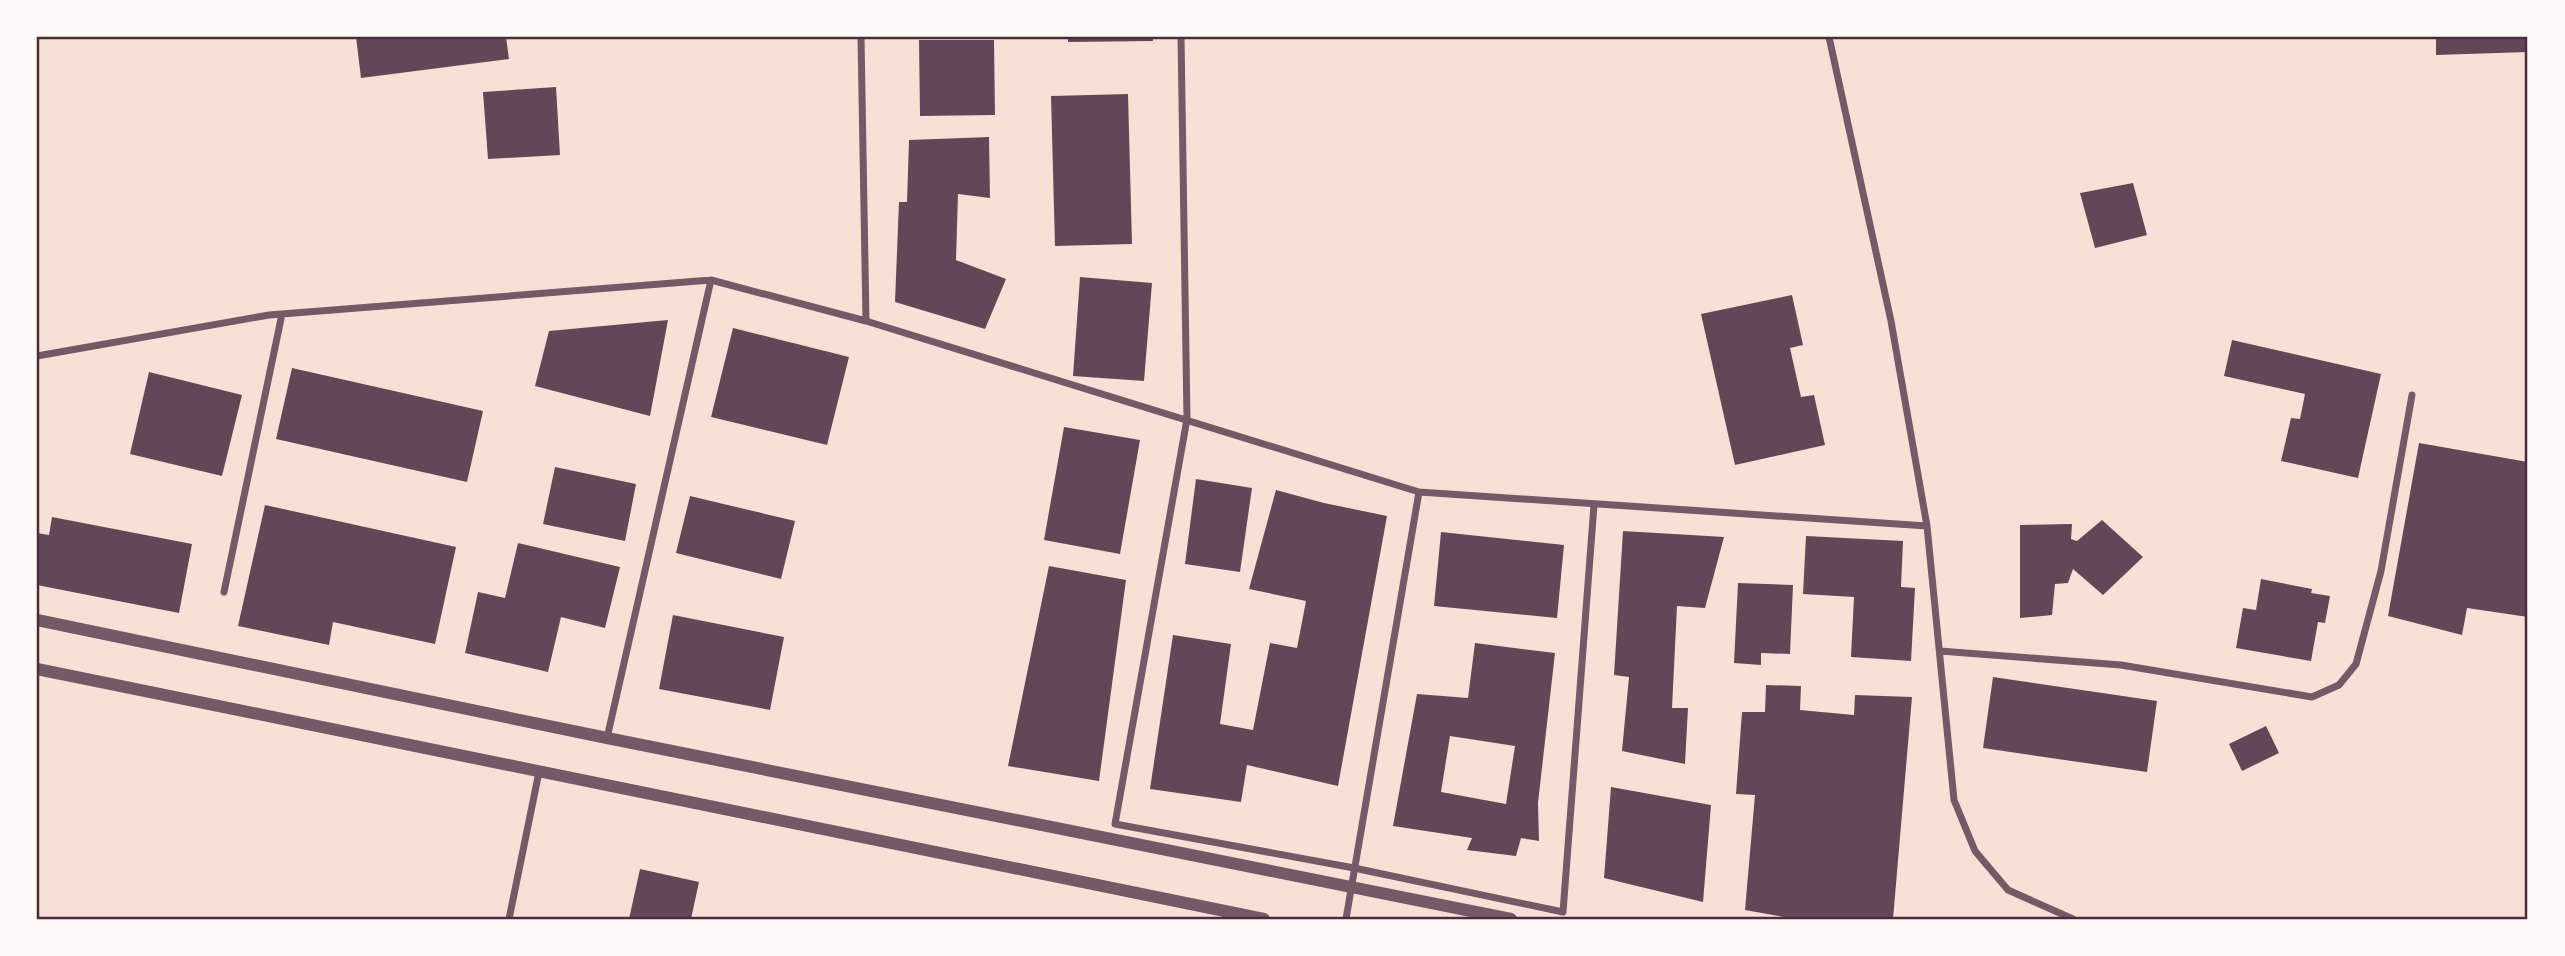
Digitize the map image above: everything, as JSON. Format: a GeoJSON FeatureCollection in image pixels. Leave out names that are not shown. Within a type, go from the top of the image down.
{"type":"FeatureCollection","features":[{"type":"Feature","properties":{"kind":"street"},"geometry":{"type":"LineString","coordinates":[[861,37],[866,321]]}},
{"type":"Feature","properties":{"kind":"street"},"geometry":{"type":"LineString","coordinates":[[1181,37],[1187,419],[1115,824],[1354,868],[1563,912],[1594,505]]}},
{"type":"Feature","properties":{"kind":"street"},"geometry":{"type":"LineString","coordinates":[[1829,37],[1891,321],[1927,526],[1954,800],[1975,851],[2008,890],[2073,919]]}},
{"type":"Feature","properties":{"kind":"street"},"geometry":{"type":"LineString","coordinates":[[607,738],[711,279]]}},
{"type":"Feature","properties":{"kind":"street"},"geometry":{"type":"LineString","coordinates":[[37,356],[282,314],[711,279],[866,321],[1419,492],[1927,526]]}},
{"type":"Feature","properties":{"kind":"street"},"geometry":{"type":"LineString","coordinates":[[224,592],[282,314]]}},
{"type":"Feature","properties":{"kind":"street"},"geometry":{"type":"LineString","coordinates":[[1940,652],[2121,665],[2312,696],[2339,685],[2356,664],[2381,571],[2412,395]]}},
{"type":"Feature","properties":{"kind":"street"},"geometry":{"type":"LineString","coordinates":[[1346,919],[1419,492]]}},
{"type":"Feature","properties":{"kind":"street"},"geometry":{"type":"LineString","coordinates":[[37,620],[607,738],[1511,919]]}},
{"type":"Feature","properties":{"kind":"street"},"geometry":{"type":"LineString","coordinates":[[37,669],[1264,919]]}},
{"type":"Feature","properties":{"kind":"street"},"geometry":{"type":"LineString","coordinates":[[509,919],[539,772]]}},
{"type":"Feature","properties":{"kind":"building"},"geometry":{"type":"Polygon","coordinates":[[[356,37],[506,37],[509,59],[361,78],[356,37]]]}},
{"type":"Feature","properties":{"kind":"building"},"geometry":{"type":"Polygon","coordinates":[[[1068,37],[1153,37],[1153,41],[1068,42],[1068,37]]]}},
{"type":"Feature","properties":{"kind":"building"},"geometry":{"type":"Polygon","coordinates":[[[2436,37],[2528,37],[2528,52],[2436,55],[2436,37]]]}},
{"type":"Feature","properties":{"kind":"building"},"geometry":{"type":"Polygon","coordinates":[[[919,40],[994,40],[995,115],[920,116],[919,40]]]}},
{"type":"Feature","properties":{"kind":"building"},"geometry":{"type":"Polygon","coordinates":[[[556,87],[560,155],[488,159],[483,92],[556,87]]]}},
{"type":"Feature","properties":{"kind":"building"},"geometry":{"type":"Polygon","coordinates":[[[1128,94],[1132,244],[1055,246],[1051,96],[1128,94]]]}},
{"type":"Feature","properties":{"kind":"building"},"geometry":{"type":"Polygon","coordinates":[[[989,137],[990,198],[958,194],[956,260],[1006,279],[985,329],[895,302],[899,202],[907,202],[909,140],[989,137]]]}},
{"type":"Feature","properties":{"kind":"building"},"geometry":{"type":"Polygon","coordinates":[[[2133,183],[2147,235],[2095,248],[2080,193],[2133,183]]]}},
{"type":"Feature","properties":{"kind":"building"},"geometry":{"type":"Polygon","coordinates":[[[1080,277],[1152,283],[1144,381],[1073,376],[1080,277]]]}},
{"type":"Feature","properties":{"kind":"building"},"geometry":{"type":"Polygon","coordinates":[[[1792,295],[1803,345],[1790,348],[1801,397],[1814,395],[1825,445],[1735,465],[1701,314],[1792,295]]]}},
{"type":"Feature","properties":{"kind":"building"},"geometry":{"type":"Polygon","coordinates":[[[668,320],[650,416],[535,386],[549,331],[668,320]]]}},
{"type":"Feature","properties":{"kind":"building"},"geometry":{"type":"Polygon","coordinates":[[[733,328],[849,357],[827,445],[711,417],[733,328]]]}},
{"type":"Feature","properties":{"kind":"building"},"geometry":{"type":"Polygon","coordinates":[[[2232,340],[2381,374],[2358,478],[2281,461],[2291,418],[2300,419],[2305,394],[2224,376],[2232,340]]]}},
{"type":"Feature","properties":{"kind":"building"},"geometry":{"type":"Polygon","coordinates":[[[292,368],[483,411],[467,482],[276,439],[292,368]]]}},
{"type":"Feature","properties":{"kind":"building"},"geometry":{"type":"Polygon","coordinates":[[[149,372],[242,395],[222,476],[130,454],[149,372]]]}},
{"type":"Feature","properties":{"kind":"building"},"geometry":{"type":"Polygon","coordinates":[[[1064,427],[1140,440],[1120,554],[1044,540],[1064,427]]]}},
{"type":"Feature","properties":{"kind":"building"},"geometry":{"type":"Polygon","coordinates":[[[2419,443],[2528,462],[2528,617],[2467,608],[2462,635],[2388,616],[2419,443]]]}},
{"type":"Feature","properties":{"kind":"building"},"geometry":{"type":"Polygon","coordinates":[[[555,467],[636,484],[625,541],[543,524],[555,467]]]}},
{"type":"Feature","properties":{"kind":"building"},"geometry":{"type":"Polygon","coordinates":[[[1196,479],[1252,488],[1240,572],[1185,564],[1196,479]]]}},
{"type":"Feature","properties":{"kind":"building"},"geometry":{"type":"Polygon","coordinates":[[[1276,490],[1387,516],[1338,786],[1247,765],[1241,802],[1150,789],[1173,635],[1231,644],[1220,724],[1253,730],[1270,643],[1297,648],[1306,601],[1249,589],[1276,490]]]}},
{"type":"Feature","properties":{"kind":"building"},"geometry":{"type":"Polygon","coordinates":[[[690,496],[795,521],[781,579],[676,553],[690,496]]]}},
{"type":"Feature","properties":{"kind":"building"},"geometry":{"type":"Polygon","coordinates":[[[265,505],[456,547],[435,644],[333,622],[329,645],[238,626],[265,505]]]}},
{"type":"Feature","properties":{"kind":"building"},"geometry":{"type":"Polygon","coordinates":[[[52,517],[192,544],[179,613],[37,585],[37,533],[49,535],[52,517]]]}},
{"type":"Feature","properties":{"kind":"building"},"geometry":{"type":"Polygon","coordinates":[[[2102,520],[2143,557],[2103,595],[2073,569],[2068,583],[2055,584],[2052,615],[2020,618],[2020,525],[2072,524],[2071,539],[2077,541],[2102,520]]]}},
{"type":"Feature","properties":{"kind":"building"},"geometry":{"type":"Polygon","coordinates":[[[1623,531],[1724,537],[1705,608],[1677,606],[1672,708],[1688,708],[1685,764],[1622,751],[1629,677],[1614,675],[1623,531]]]}},
{"type":"Feature","properties":{"kind":"building"},"geometry":{"type":"Polygon","coordinates":[[[1441,532],[1564,545],[1557,618],[1434,606],[1441,532]]]}},
{"type":"Feature","properties":{"kind":"building"},"geometry":{"type":"Polygon","coordinates":[[[1806,536],[1903,541],[1901,587],[1915,588],[1911,661],[1851,657],[1854,597],[1803,594],[1806,536]]]}},
{"type":"Feature","properties":{"kind":"building"},"geometry":{"type":"Polygon","coordinates":[[[518,543],[620,567],[605,628],[561,617],[548,672],[465,653],[478,592],[505,598],[518,543]]]}},
{"type":"Feature","properties":{"kind":"building"},"geometry":{"type":"Polygon","coordinates":[[[1049,566],[1126,580],[1099,781],[1008,766],[1049,566]]]}},
{"type":"Feature","properties":{"kind":"building"},"geometry":{"type":"Polygon","coordinates":[[[2261,579],[2312,589],[2311,593],[2330,596],[2325,623],[2318,622],[2311,661],[2236,648],[2243,608],[2256,610],[2261,579]]]}},
{"type":"Feature","properties":{"kind":"building"},"geometry":{"type":"Polygon","coordinates":[[[1738,583],[1793,585],[1790,654],[1761,653],[1761,665],[1734,663],[1738,583]]]}},
{"type":"Feature","properties":{"kind":"building"},"geometry":{"type":"Polygon","coordinates":[[[673,615],[784,637],[770,710],[659,689],[673,615]]]}},
{"type":"Feature","properties":{"kind":"building"},"geometry":{"type":"Polygon","coordinates":[[[1475,643],[1555,653],[1538,803],[1539,841],[1521,838],[1516,856],[1467,850],[1472,838],[1393,826],[1417,694],[1468,698],[1475,643]],[[1450,736],[1441,792],[1506,804],[1515,746],[1450,736]]]}},
{"type":"Feature","properties":{"kind":"building"},"geometry":{"type":"Polygon","coordinates":[[[1993,677],[2157,701],[2147,772],[1983,748],[1993,677]]]}},
{"type":"Feature","properties":{"kind":"building"},"geometry":{"type":"Polygon","coordinates":[[[1766,685],[1801,686],[1800,710],[1854,715],[1855,695],[1912,697],[1893,919],[1795,919],[1745,910],[1755,795],[1736,794],[1742,712],[1765,712],[1766,685]]]}},
{"type":"Feature","properties":{"kind":"building"},"geometry":{"type":"Polygon","coordinates":[[[2266,726],[2279,753],[2242,771],[2229,744],[2266,726]]]}},
{"type":"Feature","properties":{"kind":"building"},"geometry":{"type":"Polygon","coordinates":[[[1611,787],[1711,805],[1703,902],[1604,878],[1611,787]]]}},
{"type":"Feature","properties":{"kind":"building"},"geometry":{"type":"Polygon","coordinates":[[[640,869],[699,882],[691,919],[629,919],[640,869]]]}}]}
